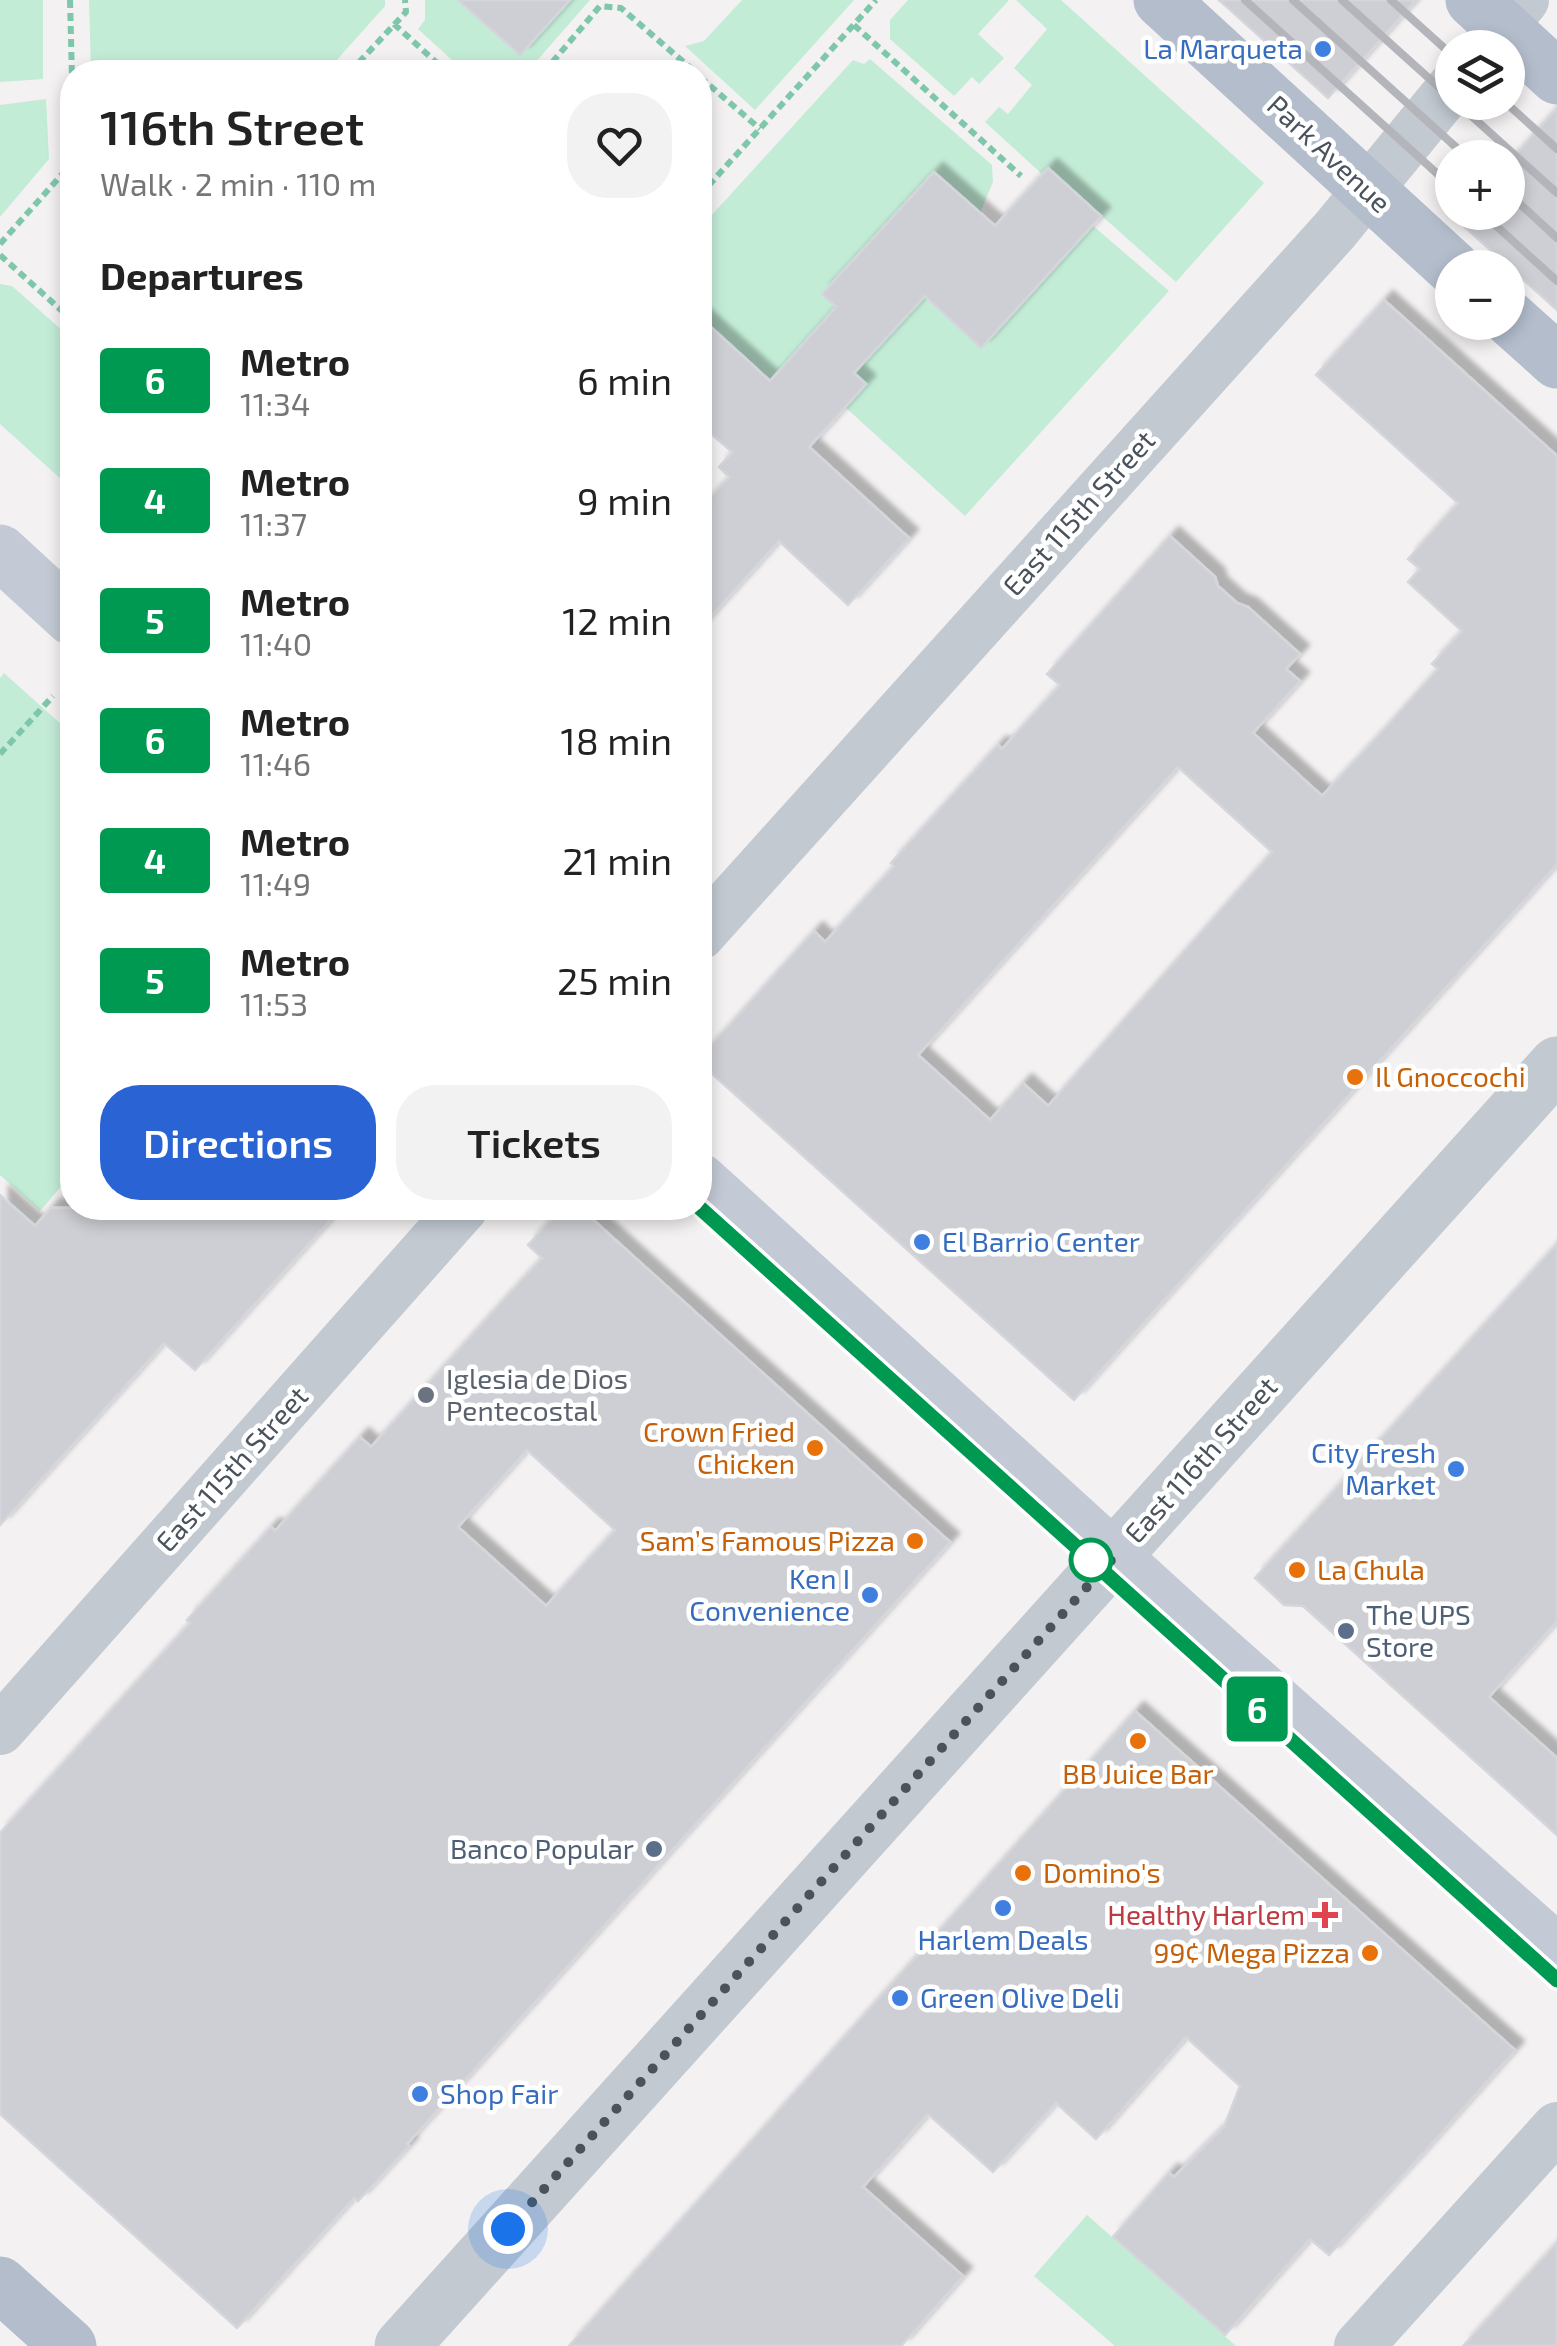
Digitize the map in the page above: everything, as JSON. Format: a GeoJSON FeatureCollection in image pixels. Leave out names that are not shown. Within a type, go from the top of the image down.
{"type":"FeatureCollection","features":[{"type":"Feature","properties":{"kind":"main road","name":"Park Avenue"},"geometry":{"type":"LineString","coordinates":[[1161,0],[1435,251]]}},
{"type":"Feature","properties":{"kind":"main road"},"geometry":{"type":"LineString","coordinates":[[1496,18],[1557,78]]}},
{"type":"Feature","properties":{"kind":"main road"},"geometry":{"type":"LineString","coordinates":[[1525,332],[1557,361]]}},
{"type":"Feature","properties":{"kind":"main road"},"geometry":{"type":"LineString","coordinates":[[0,552],[60,607]]}},
{"type":"Feature","properties":{"kind":"main road"},"geometry":{"type":"LineString","coordinates":[[712,1191],[1557,1952]]}},
{"type":"Feature","properties":{"kind":"main road"},"geometry":{"type":"LineString","coordinates":[[0,2284],[69,2346]]}},
{"type":"Feature","properties":{"kind":"street","name":"East 115th Street"},"geometry":{"type":"LineString","coordinates":[[712,922],[1368,190],[1435,108]]}},
{"type":"Feature","properties":{"kind":"street","name":"East 116th Street"},"geometry":{"type":"LineString","coordinates":[[402,2346],[1557,1064]]}},
{"type":"Feature","properties":{"kind":"street","name":"East 115th Street"},"geometry":{"type":"LineString","coordinates":[[0,1730],[452,1220]]}},
{"type":"Feature","properties":{"kind":"street"},"geometry":{"type":"LineString","coordinates":[[1359,2346],[1557,2127]]}},
{"type":"Feature","properties":{"kind":"path"},"geometry":{"type":"LineString","coordinates":[[70,0],[72,60]]}},
{"type":"Feature","properties":{"kind":"path"},"geometry":{"type":"LineString","coordinates":[[361,60],[406,12],[404,0]]}},
{"type":"Feature","properties":{"kind":"path"},"geometry":{"type":"LineString","coordinates":[[712,182],[876,0]]}},
{"type":"Feature","properties":{"kind":"path"},"geometry":{"type":"LineString","coordinates":[[554,60],[600,6],[621,8],[680,60]]}},
{"type":"Feature","properties":{"kind":"path"},"geometry":{"type":"LineString","coordinates":[[394,24],[434,60]]}},
{"type":"Feature","properties":{"kind":"path"},"geometry":{"type":"LineString","coordinates":[[854,25],[1021,176]]}},
{"type":"Feature","properties":{"kind":"path"},"geometry":{"type":"LineString","coordinates":[[712,88],[760,129]]}},
{"type":"Feature","properties":{"kind":"path"},"geometry":{"type":"LineString","coordinates":[[0,244],[60,176]]}},
{"type":"Feature","properties":{"kind":"path"},"geometry":{"type":"LineString","coordinates":[[0,256],[60,309]]}},
{"type":"Feature","properties":{"kind":"path"},"geometry":{"type":"LineString","coordinates":[[0,754],[53,696]]}},
{"type":"Feature","properties":{"kind":"green space"},"geometry":{"type":"Polygon","coordinates":[[[0,0],[43,0],[43,79],[0,82],[0,0]]]}},
{"type":"Feature","properties":{"kind":"green space"},"geometry":{"type":"Polygon","coordinates":[[[89,0],[385,0],[385,6],[337,60],[91,60],[89,0]]]}},
{"type":"Feature","properties":{"kind":"green space"},"geometry":{"type":"Polygon","coordinates":[[[425,0],[463,0],[461,3],[520,55],[570,0],[590,0],[538,60],[452,60],[418,29],[425,20],[425,0]]]}},
{"type":"Feature","properties":{"kind":"green space"},"geometry":{"type":"Polygon","coordinates":[[[742,0],[854,0],[755,110],[712,71],[712,60],[700,60],[685,46],[704,41],[742,0]]]}},
{"type":"Feature","properties":{"kind":"green space"},"geometry":{"type":"Polygon","coordinates":[[[908,0],[1009,0],[978,34],[1004,58],[979,84],[972,77],[954,96],[890,39],[890,20],[908,0]]]}},
{"type":"Feature","properties":{"kind":"green space"},"geometry":{"type":"Polygon","coordinates":[[[1016,0],[1061,0],[1264,183],[1176,282],[1048,168],[1042,174],[985,122],[999,107],[1008,114],[1032,85],[1014,68],[1047,29],[1016,0]]]}},
{"type":"Feature","properties":{"kind":"green space"},"geometry":{"type":"Polygon","coordinates":[[[870,59],[992,165],[993,182],[980,213],[933,172],[823,294],[836,307],[770,381],[712,327],[712,215],[853,60],[864,64],[870,59]]]}},
{"type":"Feature","properties":{"kind":"green space"},"geometry":{"type":"Polygon","coordinates":[[[46,99],[49,159],[0,217],[0,105],[46,99]]]}},
{"type":"Feature","properties":{"kind":"green space"},"geometry":{"type":"Polygon","coordinates":[[[1092,225],[1169,291],[965,516],[845,407],[865,384],[852,372],[925,297],[981,347],[1092,225]]]}},
{"type":"Feature","properties":{"kind":"green space"},"geometry":{"type":"Polygon","coordinates":[[[0,284],[12,286],[60,328],[60,478],[0,424],[0,284]]]}},
{"type":"Feature","properties":{"kind":"green space"},"geometry":{"type":"Polygon","coordinates":[[[4,673],[60,723],[60,1188],[40,1211],[0,1175],[0,678],[4,673]]]}},
{"type":"Feature","properties":{"kind":"green space"},"geometry":{"type":"Polygon","coordinates":[[[1087,2215],[1236,2346],[1115,2346],[1034,2276],[1087,2215]]]}},
{"type":"Feature","properties":{"kind":"building"},"geometry":{"type":"Polygon","coordinates":[[[458,0],[570,0],[520,55],[458,0]]]}},
{"type":"Feature","properties":{"kind":"building","name":"La Marqueta"},"geometry":{"type":"Polygon","coordinates":[[[1219,0],[1416,0],[1328,98],[1219,0]]]}},
{"type":"Feature","properties":{"kind":"building"},"geometry":{"type":"Polygon","coordinates":[[[1557,108],[1557,310],[1525,281],[1525,250],[1490,250],[1468,230],[1525,230],[1525,144],[1557,108]]]}},
{"type":"Feature","properties":{"kind":"building"},"geometry":{"type":"Polygon","coordinates":[[[1048,168],[1101,216],[981,348],[925,296],[854,373],[866,384],[809,447],[909,538],[848,605],[779,541],[712,615],[712,496],[729,477],[719,467],[732,452],[712,434],[712,328],[770,381],[836,307],[822,294],[934,172],[995,226],[1048,168]]]}},
{"type":"Feature","properties":{"kind":"building"},"geometry":{"type":"Polygon","coordinates":[[[1384,300],[1557,456],[1557,864],[1074,1400],[712,1074],[712,1045],[814,931],[825,942],[998,745],[1002,749],[1060,685],[1047,674],[1170,536],[1215,577],[1218,586],[1300,654],[1286,669],[1300,681],[1253,733],[1322,796],[1438,669],[1432,664],[1462,631],[1408,582],[1420,569],[1408,559],[1458,503],[1316,375],[1384,300]],[[1178,767],[918,1055],[990,1120],[1023,1083],[1048,1106],[1272,852],[1178,767]]]}},
{"type":"Feature","properties":{"kind":"building"},"geometry":{"type":"Polygon","coordinates":[[[0,1195],[35,1226],[51,1208],[60,1208],[60,1220],[330,1220],[195,1370],[164,1343],[0,1525],[0,1195]]]}},
{"type":"Feature","properties":{"kind":"building"},"geometry":{"type":"Polygon","coordinates":[[[551,1220],[593,1220],[950,1542],[409,2146],[358,2201],[354,2198],[237,2328],[0,2114],[0,1833],[190,1623],[187,1620],[271,1527],[275,1531],[360,1437],[371,1447],[542,1258],[528,1245],[551,1220]],[[527,1450],[458,1527],[546,1606],[615,1530],[527,1450]]]}},
{"type":"Feature","properties":{"kind":"building","name":"City Fresh Market"},"geometry":{"type":"Polygon","coordinates":[[[1557,1244],[1557,1621],[1489,1697],[1557,1758],[1557,1835],[1303,1606],[1284,1605],[1255,1578],[1557,1244]]]}},
{"type":"Feature","properties":{"kind":"building"},"geometry":{"type":"Polygon","coordinates":[[[1135,1711],[1515,2050],[1329,2255],[1310,2239],[1225,2335],[1113,2237],[1169,2173],[1174,2177],[1224,2127],[1240,2086],[1186,2037],[1096,2139],[1056,2103],[993,2172],[928,2114],[863,2187],[963,2276],[901,2346],[569,2346],[1135,1711]]]}},
{"type":"Feature","properties":{"kind":"building"},"geometry":{"type":"Polygon","coordinates":[[[1557,2243],[1557,2346],[1463,2346],[1557,2243]]]}},
{"type":"Feature","properties":{"kind":"railway"},"geometry":{"type":"LineString","coordinates":[[1245,0],[1435,172]]}},
{"type":"Feature","properties":{"kind":"railway"},"geometry":{"type":"LineString","coordinates":[[1293,0],[1448,140]]}},
{"type":"Feature","properties":{"kind":"railway"},"geometry":{"type":"LineString","coordinates":[[1342,0],[1435,84]]}},
{"type":"Feature","properties":{"kind":"railway"},"geometry":{"type":"LineString","coordinates":[[1391,0],[1435,40]]}},
{"type":"Feature","properties":{"kind":"railway"},"geometry":{"type":"LineString","coordinates":[[1476,120],[1557,193]]}},
{"type":"Feature","properties":{"kind":"railway"},"geometry":{"type":"LineString","coordinates":[[1525,120],[1557,149]]}},
{"type":"Feature","properties":{"kind":"railway"},"geometry":{"type":"LineString","coordinates":[[1525,209],[1557,238]]}},
{"type":"Feature","properties":{"kind":"railway"},"geometry":{"type":"LineString","coordinates":[[1501,230],[1557,281]]}},
{"type":"Feature","properties":{"kind":"metro line","name":"6"},"geometry":{"type":"LineString","coordinates":[[712,1219],[1557,1980]]}},
{"type":"Feature","properties":{"kind":"place","name":"La Marqueta"},"geometry":{"type":"Point","coordinates":[1323,49]}},
{"type":"Feature","properties":{"kind":"place","name":"Il Gnoccochi"},"geometry":{"type":"Point","coordinates":[1355,1077]}},
{"type":"Feature","properties":{"kind":"place","name":"El Barrio Center"},"geometry":{"type":"Point","coordinates":[922,1242]}},
{"type":"Feature","properties":{"kind":"place","name":"Iglesia de Dios Pentecostal"},"geometry":{"type":"Point","coordinates":[426,1395]}},
{"type":"Feature","properties":{"kind":"place","name":"Crown Fried Chicken"},"geometry":{"type":"Point","coordinates":[815,1448]}},
{"type":"Feature","properties":{"kind":"place","name":"City Fresh Market"},"geometry":{"type":"Point","coordinates":[1456,1469]}},
{"type":"Feature","properties":{"kind":"place","name":"Sam’s Famous Pizza"},"geometry":{"type":"Point","coordinates":[915,1541]}},
{"type":"Feature","properties":{"kind":"place","name":"La Chula"},"geometry":{"type":"Point","coordinates":[1297,1570]}},
{"type":"Feature","properties":{"kind":"place","name":"Ken I Convenience"},"geometry":{"type":"Point","coordinates":[870,1595]}},
{"type":"Feature","properties":{"kind":"place","name":"The UPS Store"},"geometry":{"type":"Point","coordinates":[1346,1631]}},
{"type":"Feature","properties":{"kind":"place","name":"BB Juice Bar"},"geometry":{"type":"Point","coordinates":[1138,1741]}},
{"type":"Feature","properties":{"kind":"place","name":"Banco Popular"},"geometry":{"type":"Point","coordinates":[654,1849]}},
{"type":"Feature","properties":{"kind":"place","name":"Domino's"},"geometry":{"type":"Point","coordinates":[1023,1873]}},
{"type":"Feature","properties":{"kind":"place","name":"Harlem Deals"},"geometry":{"type":"Point","coordinates":[1003,1908]}},
{"type":"Feature","properties":{"kind":"place","name":"Healthy Harlem"},"geometry":{"type":"Point","coordinates":[1325,1915]}},
{"type":"Feature","properties":{"kind":"place","name":"99¢ Mega Pizza"},"geometry":{"type":"Point","coordinates":[1370,1953]}},
{"type":"Feature","properties":{"kind":"place","name":"Green Olive Deli"},"geometry":{"type":"Point","coordinates":[900,1998]}},
{"type":"Feature","properties":{"kind":"place","name":"Shop Fair"},"geometry":{"type":"Point","coordinates":[420,2094]}},
{"type":"Feature","properties":{"kind":"route"},"geometry":{"type":"LineString","coordinates":[[508,2229],[1114,1557],[1091,1560]]}}]}
